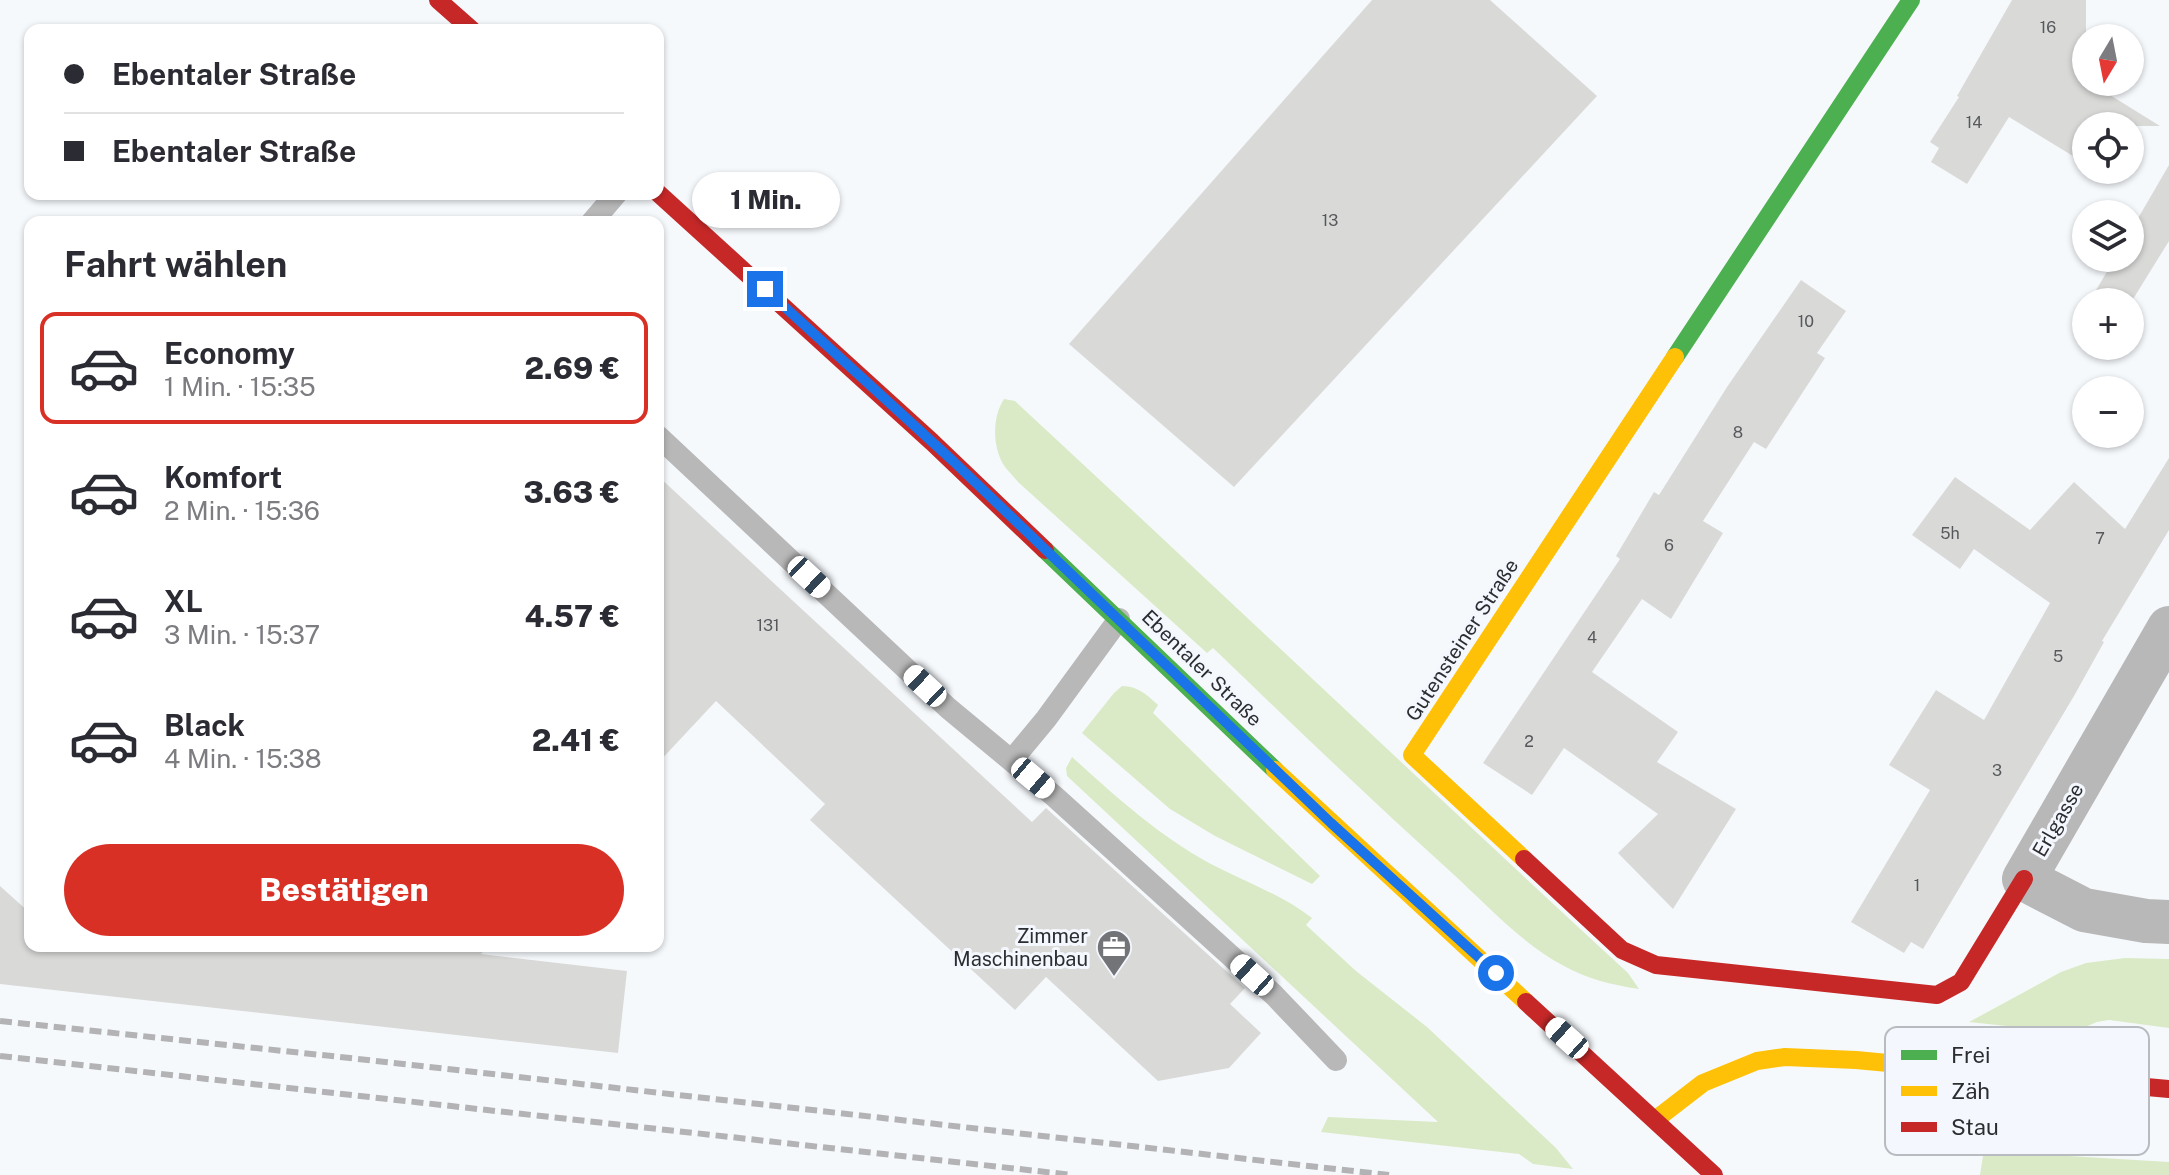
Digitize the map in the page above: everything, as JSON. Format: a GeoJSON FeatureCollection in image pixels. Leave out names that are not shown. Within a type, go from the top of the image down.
{"type":"FeatureCollection","features":[{"type":"Feature","properties":{"kind":"street"},"geometry":{"type":"LineString","coordinates":[[438,0],[465,24]]}},
{"type":"Feature","properties":{"kind":"street","name":"Gutensteiner Straße"},"geometry":{"type":"LineString","coordinates":[[1911,0],[1412,755],[1622,950],[1656,965],[1937,995],[1961,982],[2024,879]]}},
{"type":"Feature","properties":{"kind":"street","name":"Ebentaler Straße"},"geometry":{"type":"LineString","coordinates":[[664,198],[845,362],[1331,823],[1714,1175]]}},
{"type":"Feature","properties":{"kind":"street","name":"Erlgasse"},"geometry":{"type":"LineString","coordinates":[[2169,628],[2024,879],[2084,910],[2169,922]]}},
{"type":"Feature","properties":{"kind":"street"},"geometry":{"type":"LineString","coordinates":[[1655,1120],[1703,1083],[1757,1061],[1785,1057],[1885,1063]]}},
{"type":"Feature","properties":{"kind":"street"},"geometry":{"type":"LineString","coordinates":[[2149,1087],[2169,1089]]}},
{"type":"Feature","properties":{"kind":"lane"},"geometry":{"type":"LineString","coordinates":[[597,216],[611,200]]}},
{"type":"Feature","properties":{"kind":"lane"},"geometry":{"type":"LineString","coordinates":[[664,442],[948,708],[1054,796],[1274,995],[1336,1060]]}},
{"type":"Feature","properties":{"kind":"lane"},"geometry":{"type":"LineString","coordinates":[[1012,760],[1119,619]]}},
{"type":"Feature","properties":{"kind":"green space"},"geometry":{"type":"Polygon","coordinates":[[[1004,399],[1015,401],[1628,973],[1639,989],[1600,981],[1573,971],[1519,935],[1213,648],[1207,653],[1018,482],[1005,467],[996,442],[997,415],[1004,399]]]}},
{"type":"Feature","properties":{"kind":"green space"},"geometry":{"type":"Polygon","coordinates":[[[1122,686],[1138,689],[1158,705],[1153,713],[1320,876],[1312,884],[1215,836],[1170,809],[1082,733],[1122,686]]]}},
{"type":"Feature","properties":{"kind":"green space"},"geometry":{"type":"Polygon","coordinates":[[[1072,757],[1120,800],[1172,840],[1312,918],[1306,925],[1356,971],[1427,1027],[1556,1148],[1573,1169],[1533,1164],[1519,1154],[1321,1132],[1328,1117],[1438,1122],[1067,776],[1066,768],[1072,757]]]}},
{"type":"Feature","properties":{"kind":"green space"},"geometry":{"type":"Polygon","coordinates":[[[2125,958],[2169,959],[2169,1028],[2109,1020],[2085,1027],[2015,1027],[1969,1022],[2061,972],[2086,963],[2125,958]]]}},
{"type":"Feature","properties":{"kind":"green space"},"geometry":{"type":"Polygon","coordinates":[[[2054,1155],[2169,1162],[2169,1175],[1980,1175],[1983,1156],[2054,1155]]]}},
{"type":"Feature","properties":{"kind":"building"},"geometry":{"type":"Polygon","coordinates":[[[1372,0],[1490,0],[1597,96],[1234,487],[1069,344],[1372,0]]]}},
{"type":"Feature","properties":{"kind":"building"},"geometry":{"type":"Polygon","coordinates":[[[2012,0],[2086,0],[2086,24],[2072,24],[2072,96],[2112,96],[2137,112],[2072,112],[2072,155],[2009,117],[1967,184],[1931,162],[1939,148],[1930,142],[2012,0]]]}},
{"type":"Feature","properties":{"kind":"building"},"geometry":{"type":"Polygon","coordinates":[[[2144,116],[2160,126],[2144,126],[2144,116]]]}},
{"type":"Feature","properties":{"kind":"building"},"geometry":{"type":"Polygon","coordinates":[[[2169,165],[2169,241],[2140,288],[2097,288],[2107,272],[2144,272],[2144,208],[2169,165]]]}},
{"type":"Feature","properties":{"kind":"building"},"geometry":{"type":"Polygon","coordinates":[[[1801,280],[1846,311],[1817,353],[1825,358],[1766,449],[1754,442],[1703,521],[1723,533],[1671,619],[1642,599],[1592,672],[1678,732],[1657,762],[1736,809],[1673,909],[1618,853],[1658,814],[1564,748],[1532,795],[1483,763],[1620,559],[1616,556],[1654,492],[1659,495],[1727,387],[1801,280]]]}},
{"type":"Feature","properties":{"kind":"building"},"geometry":{"type":"Polygon","coordinates":[[[2169,458],[2169,530],[1923,949],[1911,942],[1904,953],[1851,922],[1930,790],[1889,765],[1936,690],[1984,720],[2050,603],[1974,549],[1960,569],[1912,535],[1955,477],[2030,530],[2074,482],[2125,529],[2169,458]]]}},
{"type":"Feature","properties":{"kind":"building"},"geometry":{"type":"Polygon","coordinates":[[[664,482],[1032,822],[1046,808],[1245,988],[1230,1004],[1261,1033],[1229,1068],[1158,1081],[1046,977],[1015,1010],[810,820],[825,804],[716,701],[664,757],[664,482]]]}},
{"type":"Feature","properties":{"kind":"building"},"geometry":{"type":"Polygon","coordinates":[[[0,886],[24,908],[24,952],[483,952],[481,954],[627,971],[618,1053],[0,984],[0,886]]]}},
{"type":"Feature","properties":{"kind":"railway"},"geometry":{"type":"LineString","coordinates":[[0,1021],[1389,1175]]}},
{"type":"Feature","properties":{"kind":"railway"},"geometry":{"type":"LineString","coordinates":[[0,1056],[1073,1175]]}},
{"type":"Feature","properties":{"kind":"traffic: fast"},"geometry":{"type":"LineString","coordinates":[[1675,357],[1911,0]]}},
{"type":"Feature","properties":{"kind":"traffic: fast"},"geometry":{"type":"LineString","coordinates":[[1045,550],[1275,770]]}},
{"type":"Feature","properties":{"kind":"traffic: slow"},"geometry":{"type":"LineString","coordinates":[[1524,859],[1412,755],[1675,357]]}},
{"type":"Feature","properties":{"kind":"traffic: slow"},"geometry":{"type":"LineString","coordinates":[[1275,770],[1526,1002]]}},
{"type":"Feature","properties":{"kind":"traffic: slow"},"geometry":{"type":"LineString","coordinates":[[1655,1120],[1703,1083],[1757,1061],[1785,1057],[1885,1063]]}},
{"type":"Feature","properties":{"kind":"traffic: jam"},"geometry":{"type":"LineString","coordinates":[[438,0],[465,24]]}},
{"type":"Feature","properties":{"kind":"traffic: jam"},"geometry":{"type":"LineString","coordinates":[[664,198],[932,442],[1045,550]]}},
{"type":"Feature","properties":{"kind":"traffic: jam"},"geometry":{"type":"LineString","coordinates":[[1524,859],[1622,950],[1656,965],[1937,995],[1961,982],[2024,879]]}},
{"type":"Feature","properties":{"kind":"traffic: jam"},"geometry":{"type":"LineString","coordinates":[[1526,1002],[1714,1175]]}},
{"type":"Feature","properties":{"kind":"traffic: jam"},"geometry":{"type":"LineString","coordinates":[[2149,1087],[2169,1089]]}},
{"type":"Feature","properties":{"kind":"place","name":"Zimmer Maschinenbau"},"geometry":{"type":"Point","coordinates":[1114,978]}},
{"type":"Feature","properties":{"kind":"route"},"geometry":{"type":"LineString","coordinates":[[765,289],[953,461],[1331,823],[1496,973]]}}]}
